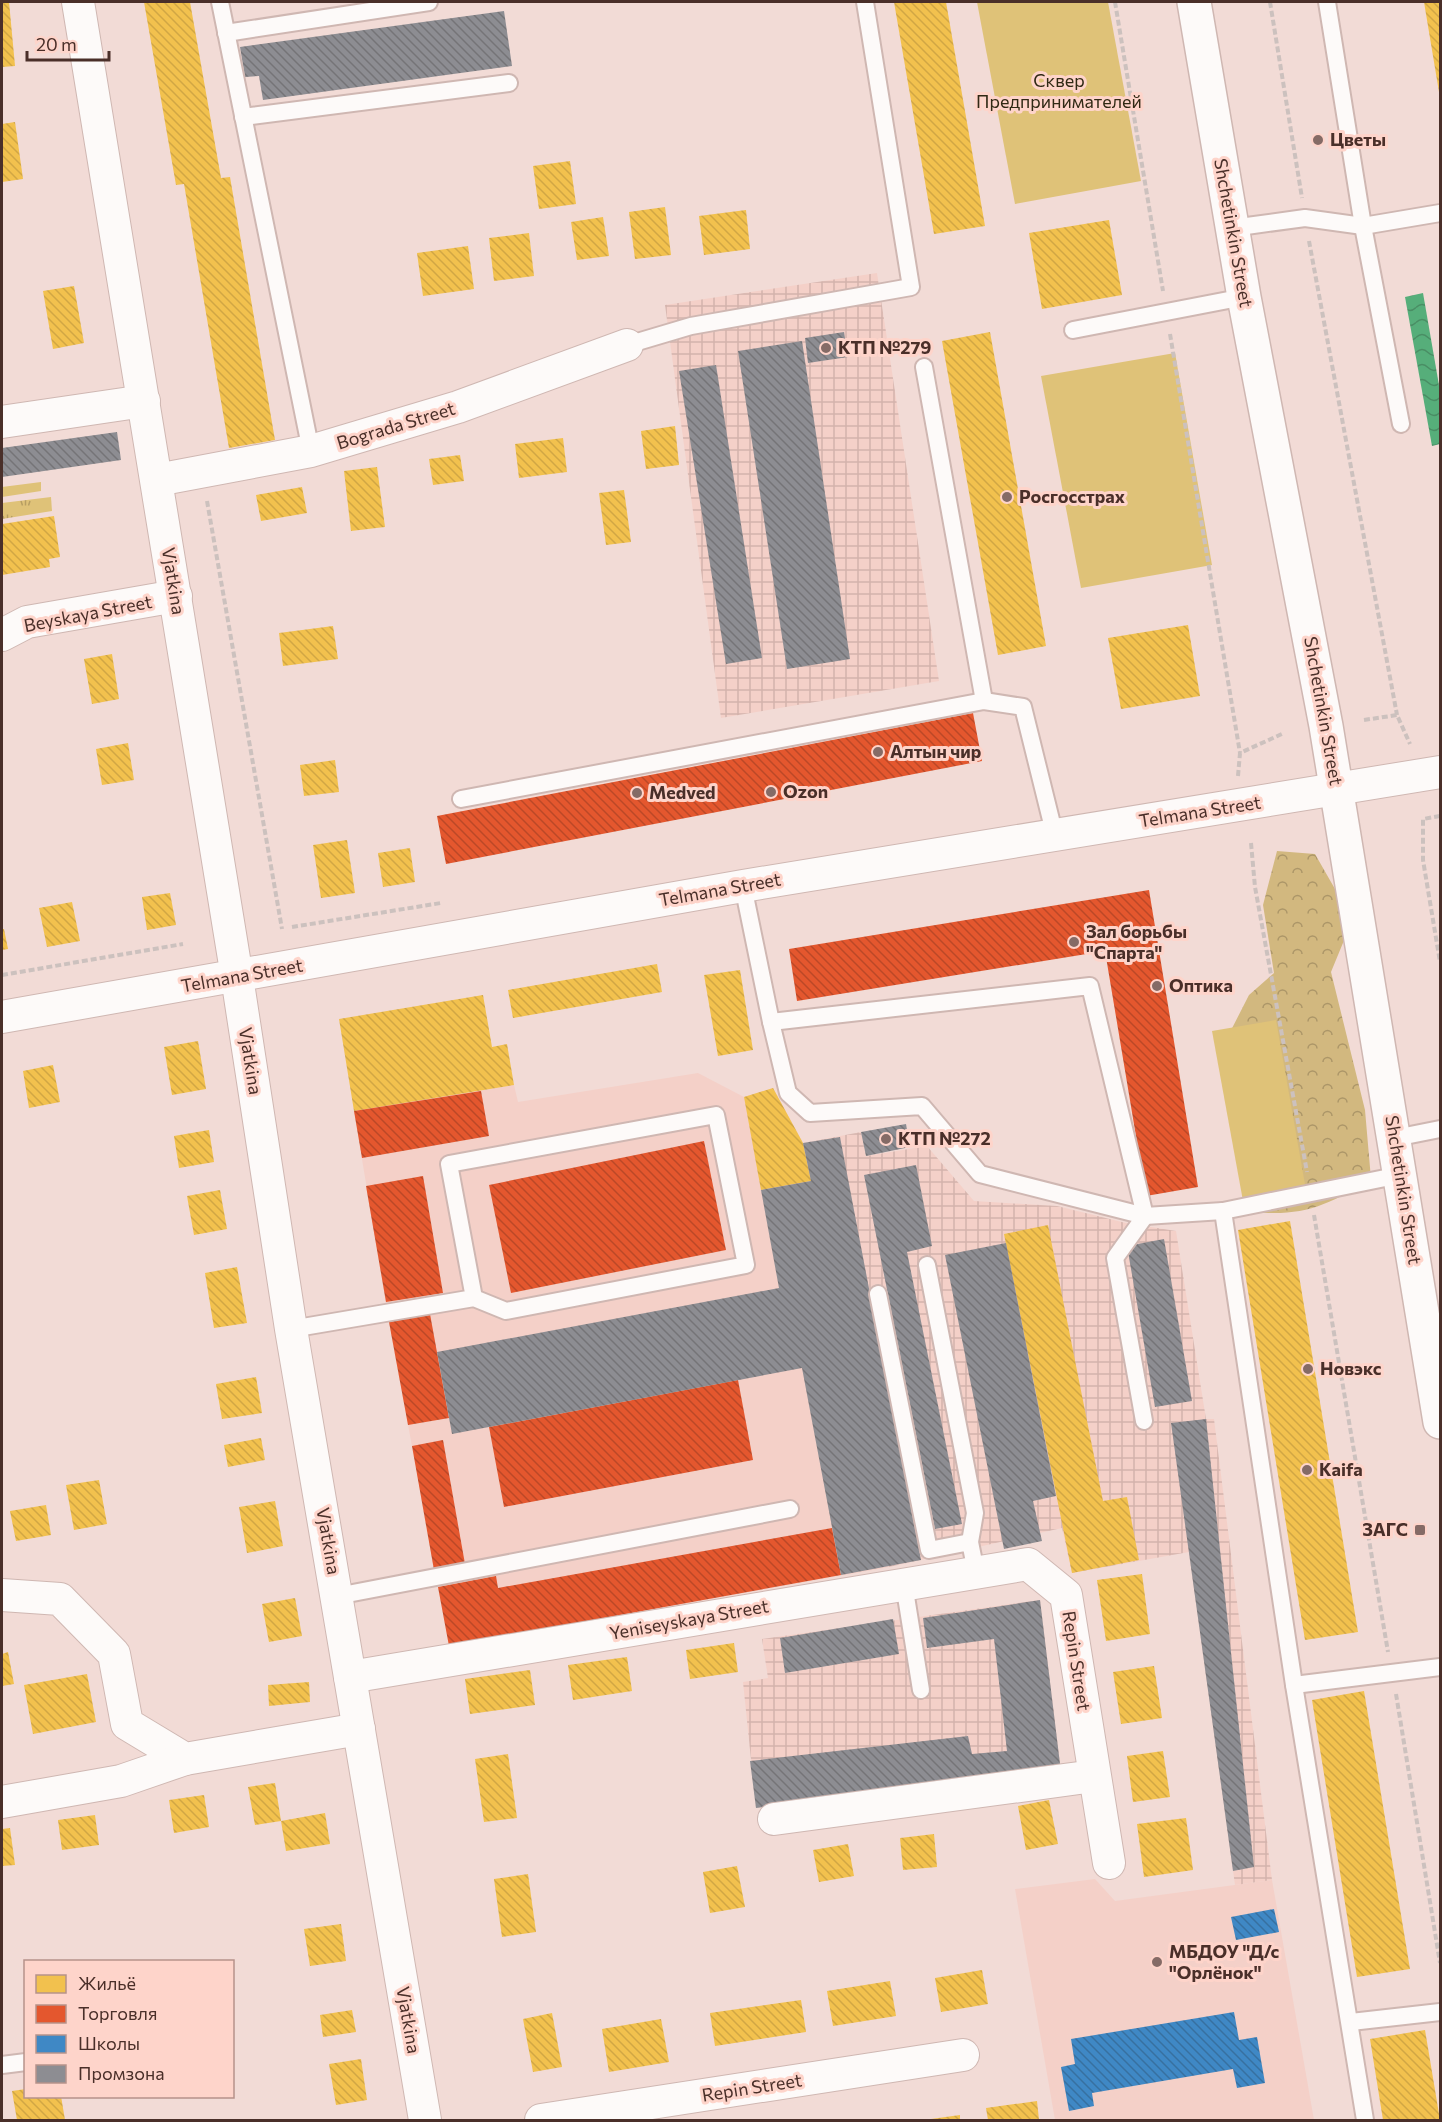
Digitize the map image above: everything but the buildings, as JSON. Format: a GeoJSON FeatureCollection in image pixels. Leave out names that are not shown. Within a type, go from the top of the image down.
{"type":"FeatureCollection","features":[{"type":"Feature","properties":{"kind":"main road","name":"Shchetinkin Street"},"geometry":{"type":"LineString","coordinates":[[1194,2],[1244,297],[1337,789],[1440,1422]]}},
{"type":"Feature","properties":{"kind":"street","name":"Vjatkina"},"geometry":{"type":"LineString","coordinates":[[78,2],[176,596],[291,1329],[425,2121]]}},
{"type":"Feature","properties":{"kind":"street","name":"Bograda Street"},"geometry":{"type":"LineString","coordinates":[[157,480],[311,451],[458,407],[627,345]]}},
{"type":"Feature","properties":{"kind":"street"},"geometry":{"type":"LineString","coordinates":[[2,422],[144,401]]}},
{"type":"Feature","properties":{"kind":"street","name":"Beyskaya Street"},"geometry":{"type":"LineString","coordinates":[[2,635],[27,622],[176,596]]}},
{"type":"Feature","properties":{"kind":"street","name":"Telmana Street"},"geometry":{"type":"LineString","coordinates":[[2,1017],[743,886],[1440,772]]}},
{"type":"Feature","properties":{"kind":"street","name":"Yeniseyskaya Street"},"geometry":{"type":"LineString","coordinates":[[350,1677],[1028,1564]]}},
{"type":"Feature","properties":{"kind":"street","name":"Repin Street"},"geometry":{"type":"LineString","coordinates":[[1028,1564],[1066,1595],[1109,1863]]}},
{"type":"Feature","properties":{"kind":"street"},"geometry":{"type":"LineString","coordinates":[[2,1595],[60,1599],[114,1654],[127,1724],[185,1759]]}},
{"type":"Feature","properties":{"kind":"street"},"geometry":{"type":"LineString","coordinates":[[2,1802],[121,1781],[185,1759],[359,1729]]}},
{"type":"Feature","properties":{"kind":"street"},"geometry":{"type":"LineString","coordinates":[[774,1819],[1094,1776]]}},
{"type":"Feature","properties":{"kind":"street","name":"Repin Street"},"geometry":{"type":"LineString","coordinates":[[541,2121],[963,2055]]}},
{"type":"Feature","properties":{"kind":"lane"},"geometry":{"type":"LineString","coordinates":[[220,2],[311,451]]}},
{"type":"Feature","properties":{"kind":"lane"},"geometry":{"type":"LineString","coordinates":[[226,33],[429,2]]}},
{"type":"Feature","properties":{"kind":"lane"},"geometry":{"type":"LineString","coordinates":[[627,345],[691,326],[911,287],[865,2]]}},
{"type":"Feature","properties":{"kind":"lane"},"geometry":{"type":"LineString","coordinates":[[1327,2],[1363,226],[1401,424]]}},
{"type":"Feature","properties":{"kind":"lane"},"geometry":{"type":"LineString","coordinates":[[243,117],[509,83]]}},
{"type":"Feature","properties":{"kind":"lane"},"geometry":{"type":"LineString","coordinates":[[1232,228],[1305,218],[1363,226],[1440,213]]}},
{"type":"Feature","properties":{"kind":"lane"},"geometry":{"type":"LineString","coordinates":[[1073,330],[1244,297]]}},
{"type":"Feature","properties":{"kind":"lane"},"geometry":{"type":"LineString","coordinates":[[924,367],[984,701]]}},
{"type":"Feature","properties":{"kind":"lane"},"geometry":{"type":"LineString","coordinates":[[461,799],[984,701],[1023,707],[1055,836]]}},
{"type":"Feature","properties":{"kind":"lane"},"geometry":{"type":"LineString","coordinates":[[743,886],[788,1093],[810,1113],[922,1106],[980,1174],[1145,1216],[1223,1211],[1400,1175]]}},
{"type":"Feature","properties":{"kind":"lane"},"geometry":{"type":"LineString","coordinates":[[771,1022],[1089,986],[1145,1216]]}},
{"type":"Feature","properties":{"kind":"lane"},"geometry":{"type":"LineString","coordinates":[[291,1329],[474,1298],[506,1311],[746,1265],[716,1115],[449,1164],[474,1298]]}},
{"type":"Feature","properties":{"kind":"lane"},"geometry":{"type":"LineString","coordinates":[[1395,1138],[1440,1129]]}},
{"type":"Feature","properties":{"kind":"lane"},"geometry":{"type":"LineString","coordinates":[[1223,1211],[1294,1685],[1351,2022],[1365,2121]]}},
{"type":"Feature","properties":{"kind":"lane"},"geometry":{"type":"LineString","coordinates":[[1144,1421],[1114,1257],[1145,1216]]}},
{"type":"Feature","properties":{"kind":"lane"},"geometry":{"type":"LineString","coordinates":[[927,1265],[975,1513],[970,1542],[976,1572]]}},
{"type":"Feature","properties":{"kind":"lane"},"geometry":{"type":"LineString","coordinates":[[878,1294],[929,1550],[970,1542]]}},
{"type":"Feature","properties":{"kind":"lane"},"geometry":{"type":"LineString","coordinates":[[337,1596],[790,1509]]}},
{"type":"Feature","properties":{"kind":"lane"},"geometry":{"type":"LineString","coordinates":[[904,1584],[921,1689]]}},
{"type":"Feature","properties":{"kind":"lane"},"geometry":{"type":"LineString","coordinates":[[1294,1685],[1440,1667]]}},
{"type":"Feature","properties":{"kind":"lane"},"geometry":{"type":"LineString","coordinates":[[1351,2022],[1440,2012]]}},
{"type":"Feature","properties":{"kind":"lane"},"geometry":{"type":"LineString","coordinates":[[2,2066],[24,2062]]}},
{"type":"Feature","properties":{"kind":"path"},"geometry":{"type":"LineString","coordinates":[[1115,2],[1240,753],[1238,779]]}},
{"type":"Feature","properties":{"kind":"path"},"geometry":{"type":"LineString","coordinates":[[1270,2],[1305,218],[1397,715],[1410,744]]}},
{"type":"Feature","properties":{"kind":"path"},"geometry":{"type":"LineString","coordinates":[[202,471],[282,929]]}},
{"type":"Feature","properties":{"kind":"path"},"geometry":{"type":"LineString","coordinates":[[1364,720],[1397,715]]}},
{"type":"Feature","properties":{"kind":"path"},"geometry":{"type":"LineString","coordinates":[[1240,753],[1284,733]]}},
{"type":"Feature","properties":{"kind":"path"},"geometry":{"type":"LineString","coordinates":[[1440,816],[1423,819],[1423,860],[1440,962]]}},
{"type":"Feature","properties":{"kind":"path"},"geometry":{"type":"LineString","coordinates":[[1251,843],[1255,887],[1311,1193],[1440,1963]]}},
{"type":"Feature","properties":{"kind":"path"},"geometry":{"type":"LineString","coordinates":[[292,927],[441,903]]}},
{"type":"Feature","properties":{"kind":"path"},"geometry":{"type":"LineString","coordinates":[[2,975],[183,944]]}},
{"type":"Feature","properties":{"kind":"shaded area"},"geometry":{"type":"Polygon","coordinates":[[[877,273],[939,681],[721,718],[665,305],[877,273]]]}},
{"type":"Feature","properties":{"kind":"shaded area"},"geometry":{"type":"Polygon","coordinates":[[[698,1073],[744,1097],[773,1088],[803,1143],[889,1567],[449,1646],[389,1322],[354,1111],[514,1085],[518,1102],[698,1073]]]}},
{"type":"Feature","properties":{"kind":"shaded area"},"geometry":{"type":"Polygon","coordinates":[[[861,1132],[866,1156],[927,1146],[974,1201],[1057,1206],[1126,1223],[1176,1231],[1206,1419],[1214,1419],[1272,1880],[1235,1885],[1189,1552],[1072,1573],[1062,1528],[889,1567],[803,1143],[861,1132]]]}},
{"type":"Feature","properties":{"kind":"shaded area"},"geometry":{"type":"Polygon","coordinates":[[[1040,1600],[1061,1772],[756,1808],[743,1682],[768,1678],[762,1639],[1040,1600]]]}},
{"type":"Feature","properties":{"kind":"shaded area","name":"МБДОУ \"Д/с \"Орлёнок\""},"geometry":{"type":"Polygon","coordinates":[[[1095,1879],[1115,1901],[1272,1880],[1314,2120],[1055,2120],[1015,1889],[1095,1879]]]}},
{"type":"Feature","properties":{"kind":"green space","name":"Сквер Предпринимателей"},"geometry":{"type":"Polygon","coordinates":[[[977,2],[1108,2],[1141,181],[1015,204],[977,2]]]}},
{"type":"Feature","properties":{"kind":"green space"},"geometry":{"type":"Polygon","coordinates":[[[1175,353],[1212,565],[1081,588],[1041,376],[1175,353]]]}},
{"type":"Feature","properties":{"kind":"green space"},"geometry":{"type":"Polygon","coordinates":[[[41,482],[41,491],[2,497],[2,487],[41,482]]]}},
{"type":"Feature","properties":{"kind":"green space"},"geometry":{"type":"Polygon","coordinates":[[[51,497],[52,511],[2,519],[2,503],[51,497]]]}},
{"type":"Feature","properties":{"kind":"green space"},"geometry":{"type":"Polygon","coordinates":[[[1277,851],[1315,854],[1347,910],[1345,938],[1331,972],[1365,1110],[1371,1179],[1328,1202],[1287,1213],[1253,1212],[1225,1042],[1249,995],[1274,973],[1263,905],[1277,851]]]}},
{"type":"Feature","properties":{"kind":"green space"},"geometry":{"type":"Polygon","coordinates":[[[1276,1020],[1306,1190],[1243,1201],[1212,1031],[1276,1020]]]}},
{"type":"Feature","properties":{"kind":"water"},"geometry":{"type":"Polygon","coordinates":[[[1423,293],[1440,391],[1440,444],[1432,446],[1405,297],[1423,293]]]}},
{"type":"Feature","properties":{"kind":"place","name":"Цветы"},"geometry":{"type":"Point","coordinates":[1318,140]}},
{"type":"Feature","properties":{"kind":"place","name":"КТП №279"},"geometry":{"type":"Point","coordinates":[826,348]}},
{"type":"Feature","properties":{"kind":"place","name":"Росгосстрах"},"geometry":{"type":"Point","coordinates":[1007,497]}},
{"type":"Feature","properties":{"kind":"place","name":"Алтын чир"},"geometry":{"type":"Point","coordinates":[878,752]}},
{"type":"Feature","properties":{"kind":"place","name":"Ozon"},"geometry":{"type":"Point","coordinates":[771,792]}},
{"type":"Feature","properties":{"kind":"place","name":"Medved"},"geometry":{"type":"Point","coordinates":[637,793]}},
{"type":"Feature","properties":{"kind":"place","name":"Зал борьбы \"Спарта\""},"geometry":{"type":"Point","coordinates":[1074,942]}},
{"type":"Feature","properties":{"kind":"place","name":"Оптика"},"geometry":{"type":"Point","coordinates":[1157,986]}},
{"type":"Feature","properties":{"kind":"place","name":"КТП №272"},"geometry":{"type":"Point","coordinates":[886,1139]}},
{"type":"Feature","properties":{"kind":"place","name":"Новэкс"},"geometry":{"type":"Point","coordinates":[1308,1369]}},
{"type":"Feature","properties":{"kind":"place","name":"Kaifa"},"geometry":{"type":"Point","coordinates":[1307,1470]}},
{"type":"Feature","properties":{"kind":"place","name":"ЗАГС"},"geometry":{"type":"Point","coordinates":[1420,1530]}},
{"type":"Feature","properties":{"kind":"place","name":"МБДОУ \"Д/с \"Орлёнок\""},"geometry":{"type":"Point","coordinates":[1157,1962]}}]}
